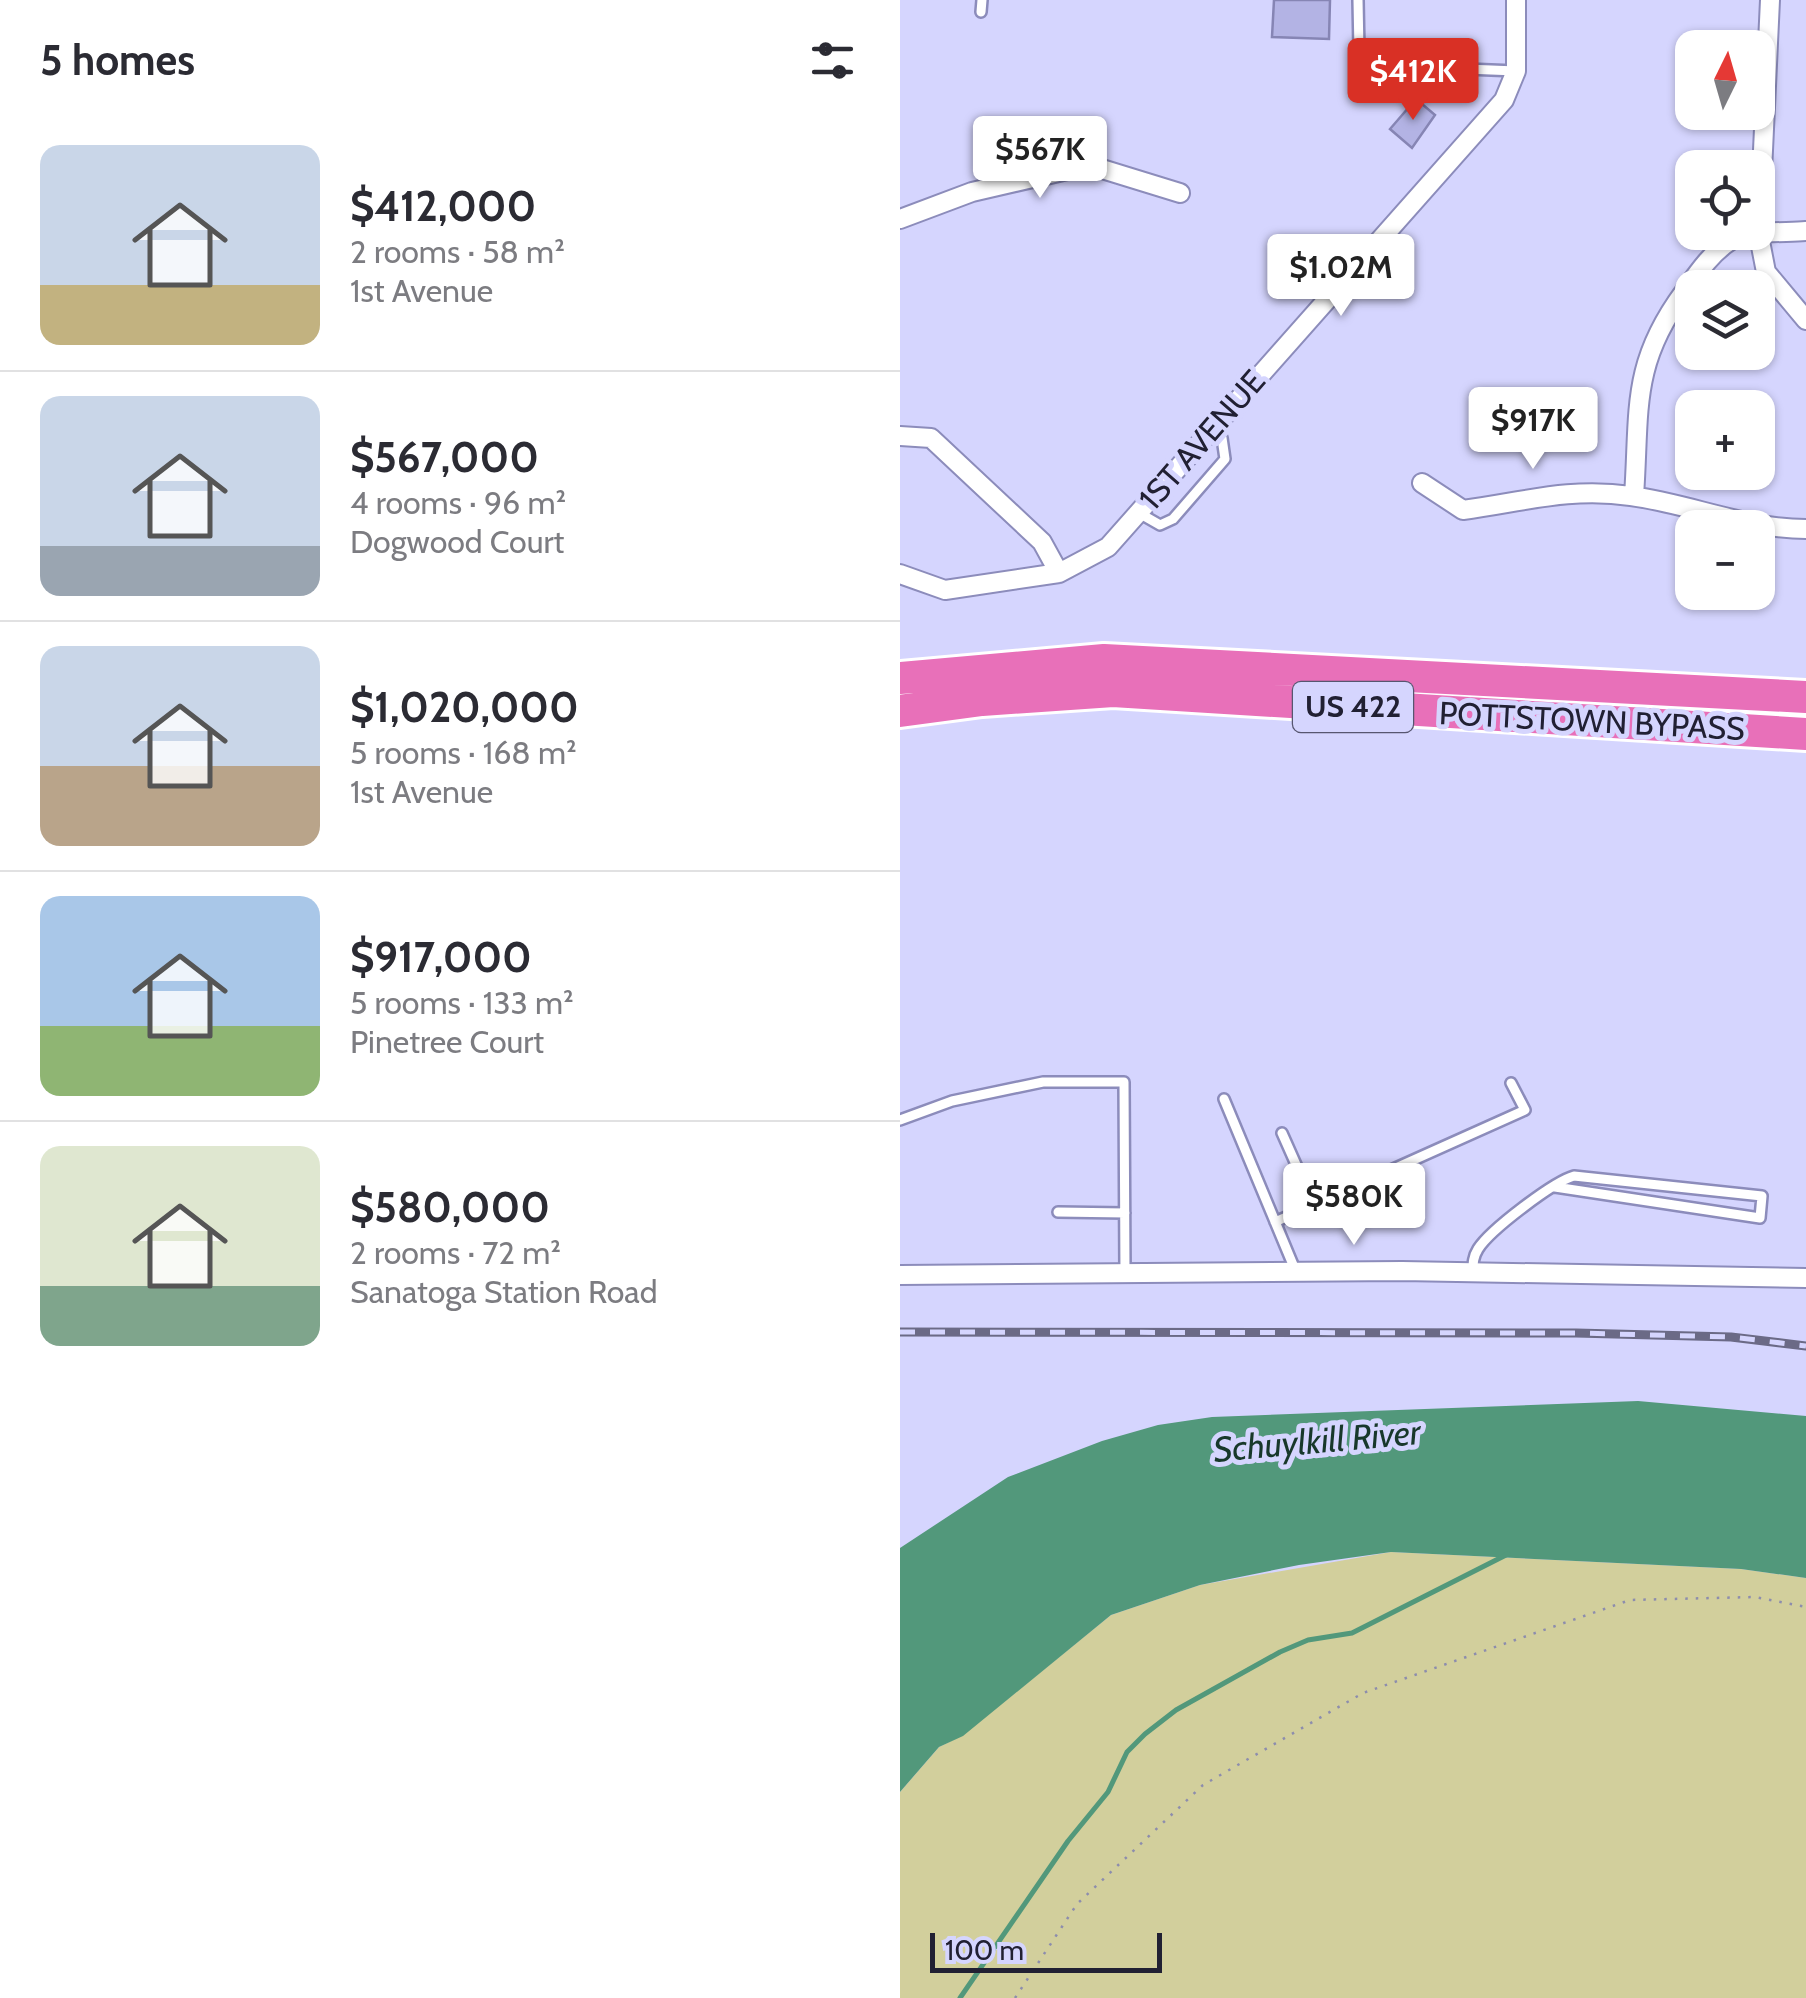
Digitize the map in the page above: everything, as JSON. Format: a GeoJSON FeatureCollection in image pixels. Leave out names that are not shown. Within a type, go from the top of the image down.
{"type":"FeatureCollection","features":[{"type":"Feature","properties":{"kind":"highway","name":"POTTSTOWN BYPASS"},"geometry":{"type":"LineString","coordinates":[[900,678],[1104,660],[1806,697]]}},
{"type":"Feature","properties":{"kind":"highway","name":"POTTSTOWN BYPASS"},"geometry":{"type":"LineString","coordinates":[[900,711],[982,700],[1113,691],[1806,734]]}},
{"type":"Feature","properties":{"kind":"street","name":"1ST AVENUE"},"geometry":{"type":"LineString","coordinates":[[900,574],[945,590],[1059,573],[1108,547],[1504,100],[1516,71],[1516,0]]}},
{"type":"Feature","properties":{"kind":"street"},"geometry":{"type":"LineString","coordinates":[[1764,150],[1770,0]]}},
{"type":"Feature","properties":{"kind":"street"},"geometry":{"type":"LineString","coordinates":[[900,219],[972,192],[1089,165],[1180,192]]}},
{"type":"Feature","properties":{"kind":"street"},"geometry":{"type":"LineString","coordinates":[[1775,234],[1806,231]]}},
{"type":"Feature","properties":{"kind":"street"},"geometry":{"type":"LineString","coordinates":[[1634,496],[1639,388],[1654,334],[1704,265],[1720,250]]}},
{"type":"Feature","properties":{"kind":"street"},"geometry":{"type":"LineString","coordinates":[[1762,250],[1766,272],[1806,320]]}},
{"type":"Feature","properties":{"kind":"street"},"geometry":{"type":"LineString","coordinates":[[900,436],[930,438],[1042,542],[1059,573]]}},
{"type":"Feature","properties":{"kind":"street"},"geometry":{"type":"LineString","coordinates":[[1422,484],[1463,510],[1552,492],[1634,496],[1746,522],[1806,529]]}},
{"type":"Feature","properties":{"kind":"street"},"geometry":{"type":"LineString","coordinates":[[900,1275],[1472,1272],[1806,1278]]}},
{"type":"Feature","properties":{"kind":"lane"},"geometry":{"type":"LineString","coordinates":[[981,12],[982,0]]}},
{"type":"Feature","properties":{"kind":"lane"},"geometry":{"type":"LineString","coordinates":[[1358,0],[1359,51],[1367,65],[1516,71]]}},
{"type":"Feature","properties":{"kind":"lane"},"geometry":{"type":"LineString","coordinates":[[1140,513],[1160,525],[1173,519],[1214,471],[1226,449],[1212,428]]}},
{"type":"Feature","properties":{"kind":"lane"},"geometry":{"type":"LineString","coordinates":[[900,1120],[952,1101],[1043,1082],[1124,1082],[1125,1273]]}},
{"type":"Feature","properties":{"kind":"lane"},"geometry":{"type":"LineString","coordinates":[[1275,1222],[1525,1110],[1511,1083]]}},
{"type":"Feature","properties":{"kind":"lane"},"geometry":{"type":"LineString","coordinates":[[1224,1099],[1296,1272]]}},
{"type":"Feature","properties":{"kind":"lane"},"geometry":{"type":"LineString","coordinates":[[1282,1132],[1314,1204]]}},
{"type":"Feature","properties":{"kind":"lane"},"geometry":{"type":"LineString","coordinates":[[1472,1272],[1480,1246],[1567,1178],[1586,1175],[1762,1196],[1760,1218],[1556,1188]]}},
{"type":"Feature","properties":{"kind":"lane"},"geometry":{"type":"LineString","coordinates":[[1058,1212],[1125,1213]]}},
{"type":"Feature","properties":{"kind":"path"},"geometry":{"type":"LineString","coordinates":[[1016,1998],[1077,1904],[1203,1785],[1363,1693],[1630,1600],[1755,1597],[1806,1607]]}},
{"type":"Feature","properties":{"kind":"shaded area"},"geometry":{"type":"Polygon","coordinates":[[[1391,1552],[1741,1569],[1806,1578],[1806,1998],[900,1998],[900,1792],[939,1747],[963,1735],[1111,1615],[1200,1585],[1391,1552]]]}},
{"type":"Feature","properties":{"kind":"water","name":"Schuylkill River"},"geometry":{"type":"Polygon","coordinates":[[[1638,1401],[1806,1416],[1806,1578],[1741,1569],[1391,1552],[1200,1585],[1111,1615],[963,1736],[939,1747],[900,1792],[900,1548],[1008,1477],[1102,1441],[1158,1425],[1212,1417],[1638,1401]]]}},
{"type":"Feature","properties":{"kind":"building"},"geometry":{"type":"Polygon","coordinates":[[[1274,0],[1330,0],[1329,39],[1272,37],[1274,0]]]}},
{"type":"Feature","properties":{"kind":"building"},"geometry":{"type":"Polygon","coordinates":[[[1416,99],[1435,115],[1412,148],[1390,129],[1416,99]]]}},
{"type":"Feature","properties":{"kind":"waterway"},"geometry":{"type":"LineString","coordinates":[[960,1998],[1068,1841],[1108,1792],[1127,1752],[1145,1734],[1176,1710],[1280,1652],[1308,1640],[1352,1633],[1508,1554]]}},
{"type":"Feature","properties":{"kind":"railway"},"geometry":{"type":"LineString","coordinates":[[900,1332],[1576,1333],[1731,1337],[1806,1346]]}}]}
